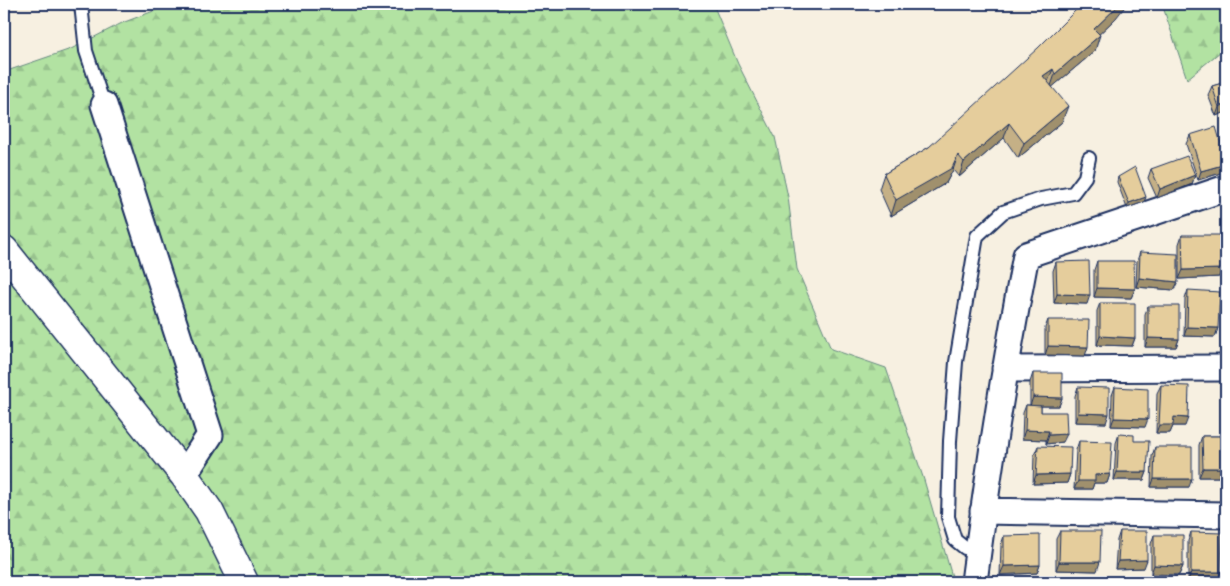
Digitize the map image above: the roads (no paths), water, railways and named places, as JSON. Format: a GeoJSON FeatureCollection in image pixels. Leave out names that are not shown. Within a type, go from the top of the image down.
{"type":"FeatureCollection","features":[{"type":"Feature","properties":{"kind":"street"},"geometry":{"type":"LineString","coordinates":[[104,105],[210,435],[184,475]]}},
{"type":"Feature","properties":{"kind":"street"},"geometry":{"type":"LineString","coordinates":[[974,582],[1004,369],[1026,255],[1226,188]]}},
{"type":"Feature","properties":{"kind":"street"},"geometry":{"type":"LineString","coordinates":[[4,250],[184,475],[209,511],[244,582]]}},
{"type":"Feature","properties":{"kind":"street"},"geometry":{"type":"LineString","coordinates":[[1004,369],[1226,368]]}},
{"type":"Feature","properties":{"kind":"street"},"geometry":{"type":"LineString","coordinates":[[983,511],[1226,515]]}},
{"type":"Feature","properties":{"kind":"lane"},"geometry":{"type":"LineString","coordinates":[[81,4],[86,51],[104,105]]}},
{"type":"Feature","properties":{"kind":"lane"},"geometry":{"type":"LineString","coordinates":[[979,549],[965,548],[955,540],[948,518],[950,441],[956,362],[977,236],[1003,212],[1041,199],[1073,193],[1085,177],[1088,158]]}}]}
